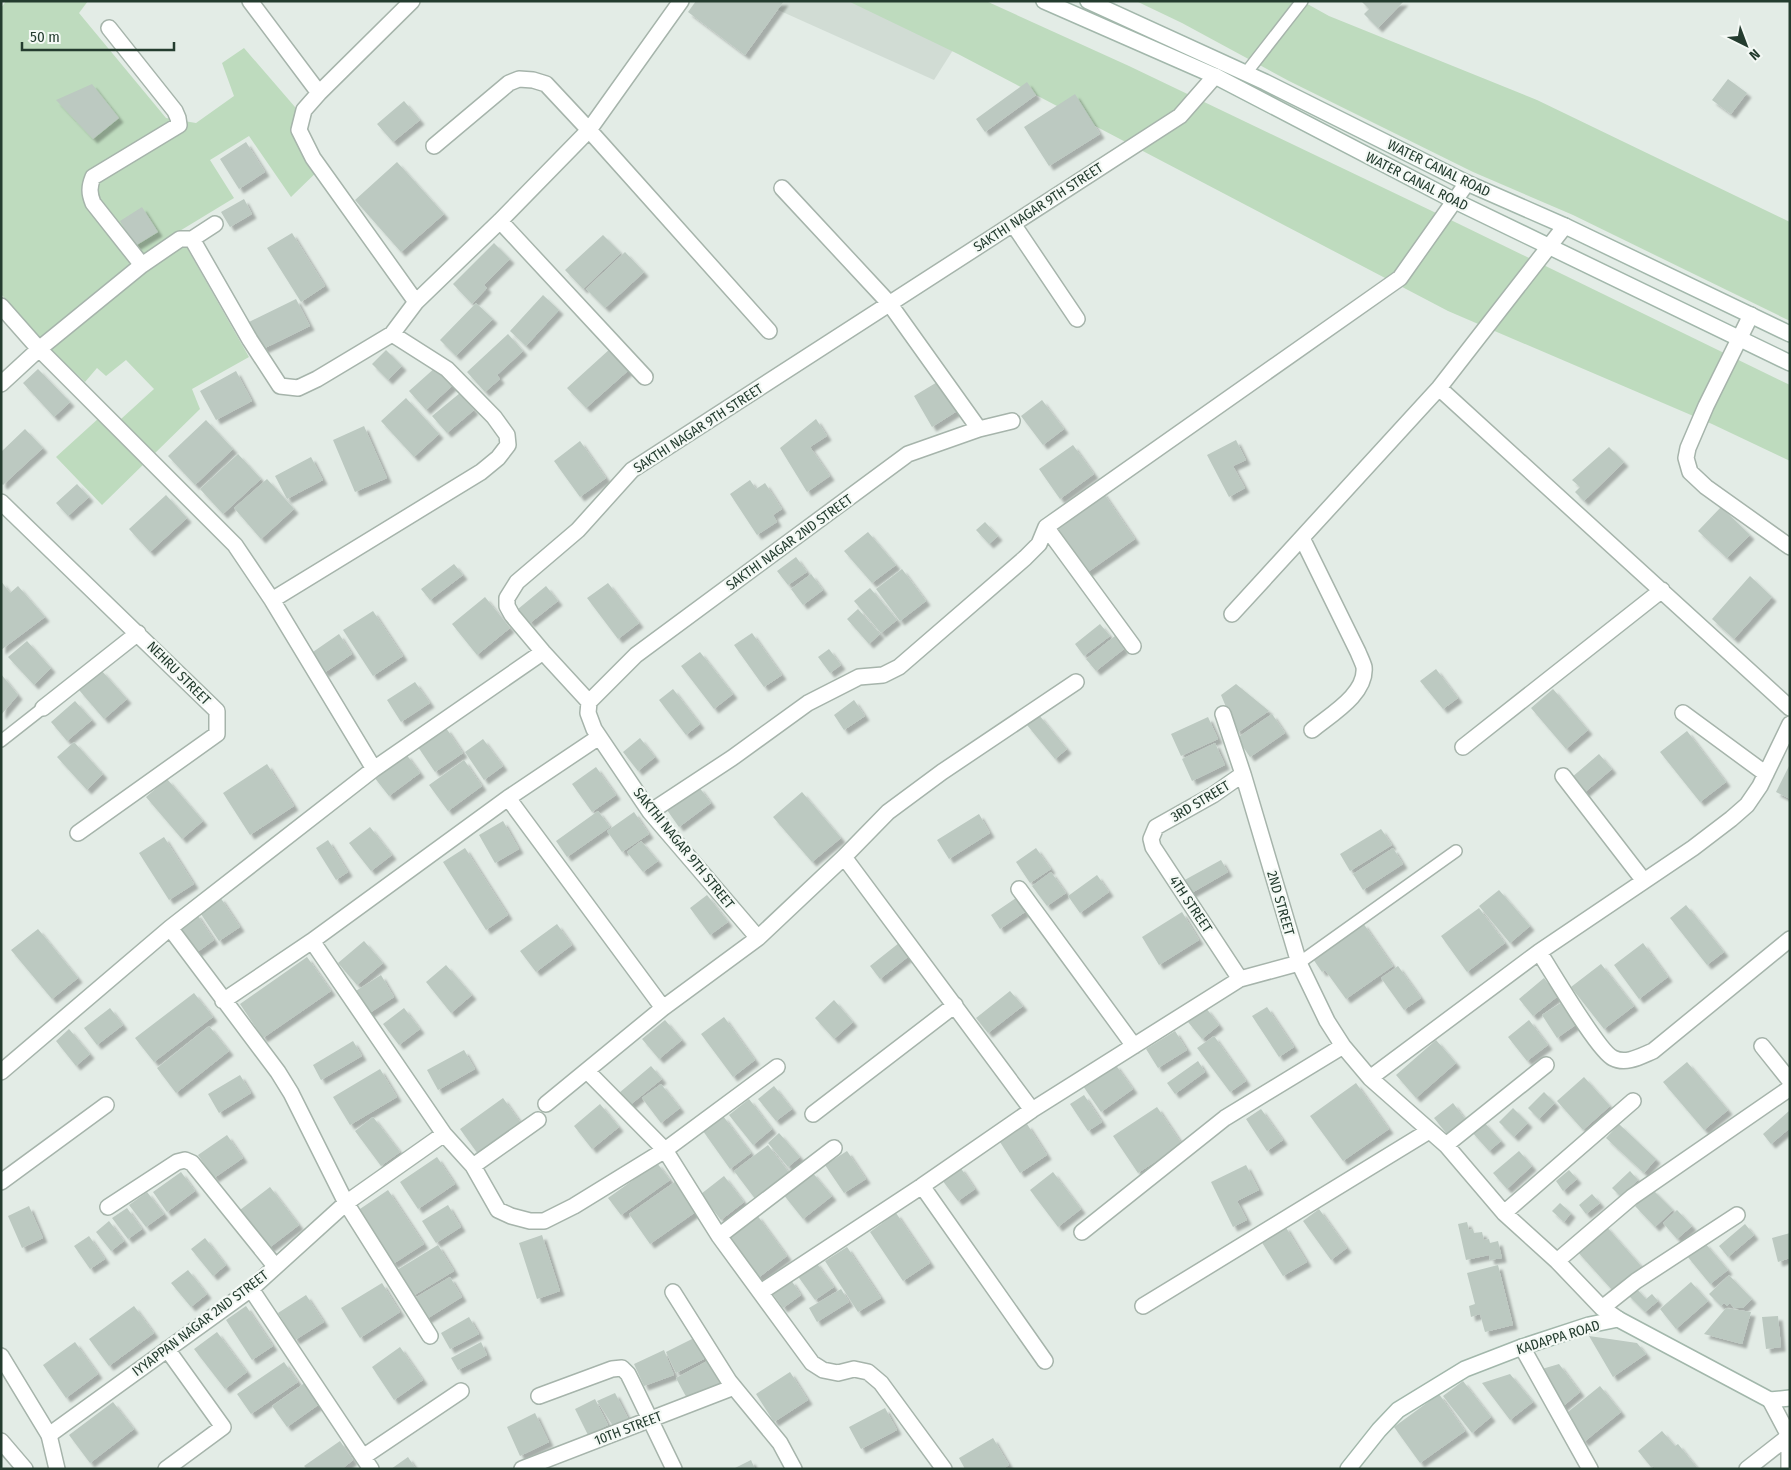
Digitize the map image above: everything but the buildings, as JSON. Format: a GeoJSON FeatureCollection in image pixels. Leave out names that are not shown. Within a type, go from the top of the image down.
{"type":"FeatureCollection","features":[{"type":"Feature","properties":{"kind":"street"},"geometry":{"type":"LineString","coordinates":[[250,1],[319,93]]}},
{"type":"Feature","properties":{"kind":"street"},"geometry":{"type":"LineString","coordinates":[[412,1],[304,110],[299,130],[313,158],[416,302]]}},
{"type":"Feature","properties":{"kind":"street"},"geometry":{"type":"LineString","coordinates":[[192,239],[250,340],[280,386],[298,388],[317,379],[392,334],[416,302],[500,221],[589,130],[681,1]]}},
{"type":"Feature","properties":{"kind":"street","name":"WATER CANAL ROAD"},"geometry":{"type":"LineString","coordinates":[[1044,1],[1215,76],[1455,201],[1790,363]]}},
{"type":"Feature","properties":{"kind":"street","name":"WATER CANAL ROAD"},"geometry":{"type":"LineString","coordinates":[[1088,1],[1246,73],[1467,183],[1565,226],[1790,334]]}},
{"type":"Feature","properties":{"kind":"street"},"geometry":{"type":"LineString","coordinates":[[109,28],[175,111],[178,118],[178,125],[93,177],[89,186],[89,195],[93,203],[142,264]]}},
{"type":"Feature","properties":{"kind":"street","name":"SAKTHI NAGAR 9TH STREET"},"geometry":{"type":"LineString","coordinates":[[758,938],[650,812],[600,737],[588,713],[589,702],[543,652],[512,614],[507,606],[507,598],[517,582],[578,530],[632,470],[1180,116],[1215,76]]}},
{"type":"Feature","properties":{"kind":"street"},"geometry":{"type":"LineString","coordinates":[[434,146],[509,83],[519,79],[533,80],[546,84],[769,331]]}},
{"type":"Feature","properties":{"kind":"street"},"geometry":{"type":"LineString","coordinates":[[650,812],[732,758],[808,703],[859,677],[883,675],[899,667],[1025,558],[1039,544],[1046,527],[1400,278],[1467,183]]}},
{"type":"Feature","properties":{"kind":"street"},"geometry":{"type":"LineString","coordinates":[[782,188],[889,303],[979,429]]}},
{"type":"Feature","properties":{"kind":"street"},"geometry":{"type":"LineString","coordinates":[[500,221],[645,377]]}},
{"type":"Feature","properties":{"kind":"street"},"geometry":{"type":"LineString","coordinates":[[1,384],[39,349],[142,264],[180,239],[192,239],[215,224]]}},
{"type":"Feature","properties":{"kind":"street"},"geometry":{"type":"LineString","coordinates":[[1013,224],[1077,319]]}},
{"type":"Feature","properties":{"kind":"street"},"geometry":{"type":"LineString","coordinates":[[1232,614],[1439,388],[1565,226]]}},
{"type":"Feature","properties":{"kind":"street"},"geometry":{"type":"LineString","coordinates":[[1,306],[39,349],[234,546],[272,600],[374,769]]}},
{"type":"Feature","properties":{"kind":"street"},"geometry":{"type":"LineString","coordinates":[[1751,316],[1706,406],[1688,448],[1686,458],[1690,472],[1706,487],[1790,547]]}},
{"type":"Feature","properties":{"kind":"street"},"geometry":{"type":"LineString","coordinates":[[272,600],[481,472],[498,458],[508,445],[508,435],[494,417],[447,369],[392,334]]}},
{"type":"Feature","properties":{"kind":"street"},"geometry":{"type":"LineString","coordinates":[[1439,388],[1790,708]]}},
{"type":"Feature","properties":{"kind":"street","name":"SAKTHI NAGAR 2ND STREET"},"geometry":{"type":"LineString","coordinates":[[589,702],[636,655],[908,454],[979,429],[1012,421]]}},
{"type":"Feature","properties":{"kind":"street","name":"NEHRU STREET"},"geometry":{"type":"LineString","coordinates":[[1,502],[217,711],[217,734],[78,833]]}},
{"type":"Feature","properties":{"kind":"street"},"geometry":{"type":"LineString","coordinates":[[1046,527],[1133,646]]}},
{"type":"Feature","properties":{"kind":"street"},"geometry":{"type":"LineString","coordinates":[[1302,538],[1364,668],[1362,684],[1354,696],[1312,730]]}},
{"type":"Feature","properties":{"kind":"street"},"geometry":{"type":"LineString","coordinates":[[1463,747],[1662,590]]}},
{"type":"Feature","properties":{"kind":"street"},"geometry":{"type":"LineString","coordinates":[[43,708],[138,633]]}},
{"type":"Feature","properties":{"kind":"street"},"geometry":{"type":"LineString","coordinates":[[1,1072],[170,928],[374,769],[543,652]]}},
{"type":"Feature","properties":{"kind":"street"},"geometry":{"type":"LineString","coordinates":[[546,1104],[662,1008],[758,938],[844,857],[888,812],[942,772],[1076,682]]}},
{"type":"Feature","properties":{"kind":"street"},"geometry":{"type":"LineString","coordinates":[[1684,713],[1766,774]]}},
{"type":"Feature","properties":{"kind":"street","name":"2ND STREET"},"geometry":{"type":"LineString","coordinates":[[1223,714],[1243,774],[1299,963],[1327,1021],[1342,1046],[1370,1078],[1446,1144],[1504,1213],[1557,1261],[1602,1308],[1618,1319]]}},
{"type":"Feature","properties":{"kind":"street"},"geometry":{"type":"LineString","coordinates":[[1370,1078],[1539,952],[1693,848],[1748,805],[1766,774],[1790,724]]}},
{"type":"Feature","properties":{"kind":"street"},"geometry":{"type":"LineString","coordinates":[[223,1001],[312,941],[508,798],[600,737]]}},
{"type":"Feature","properties":{"kind":"street","name":"3RD STREET"},"geometry":{"type":"LineString","coordinates":[[1156,827],[1213,795],[1243,774]]}},
{"type":"Feature","properties":{"kind":"street"},"geometry":{"type":"LineString","coordinates":[[1563,776],[1644,881]]}},
{"type":"Feature","properties":{"kind":"street"},"geometry":{"type":"LineString","coordinates":[[508,798],[662,1008]]}},
{"type":"Feature","properties":{"kind":"street","name":"4TH STREET"},"geometry":{"type":"LineString","coordinates":[[1156,827],[1151,839],[1153,847],[1240,979]]}},
{"type":"Feature","properties":{"kind":"street"},"geometry":{"type":"LineString","coordinates":[[844,857],[956,1005],[1032,1110]]}},
{"type":"Feature","properties":{"kind":"street"},"geometry":{"type":"LineString","coordinates":[[1019,889],[1134,1046]]}},
{"type":"Feature","properties":{"kind":"street"},"geometry":{"type":"LineString","coordinates":[[170,928],[278,1072],[291,1093],[346,1203],[430,1336]]}},
{"type":"Feature","properties":{"kind":"street"},"geometry":{"type":"LineString","coordinates":[[1539,952],[1596,1041],[1613,1058],[1630,1061],[1653,1051],[1790,939]]}},
{"type":"Feature","properties":{"kind":"street"},"geometry":{"type":"LineString","coordinates":[[312,941],[444,1134],[474,1166],[498,1210],[530,1222],[544,1221],[574,1206],[666,1150],[777,1067]]}},
{"type":"Feature","properties":{"kind":"street"},"geometry":{"type":"LineString","coordinates":[[761,1292],[922,1186],[1032,1110],[1240,979],[1299,963]]}},
{"type":"Feature","properties":{"kind":"street"},"geometry":{"type":"LineString","coordinates":[[813,1114],[956,1005]]}},
{"type":"Feature","properties":{"kind":"street"},"geometry":{"type":"LineString","coordinates":[[1082,1232],[1225,1118],[1342,1046]]}},
{"type":"Feature","properties":{"kind":"street"},"geometry":{"type":"LineString","coordinates":[[1762,1046],[1790,1081]]}},
{"type":"Feature","properties":{"kind":"street"},"geometry":{"type":"LineString","coordinates":[[1446,1144],[1546,1065]]}},
{"type":"Feature","properties":{"kind":"street"},"geometry":{"type":"LineString","coordinates":[[588,1071],[666,1150],[719,1236],[812,1363],[823,1370],[838,1373],[854,1369],[868,1372],[881,1383],[944,1469]]}},
{"type":"Feature","properties":{"kind":"street"},"geometry":{"type":"LineString","coordinates":[[1557,1261],[1632,1197],[1790,1088]]}},
{"type":"Feature","properties":{"kind":"street"},"geometry":{"type":"LineString","coordinates":[[1504,1213],[1633,1101]]}},
{"type":"Feature","properties":{"kind":"street"},"geometry":{"type":"LineString","coordinates":[[1,1182],[106,1105]]}},
{"type":"Feature","properties":{"kind":"street"},"geometry":{"type":"LineString","coordinates":[[474,1166],[538,1120]]}},
{"type":"Feature","properties":{"kind":"street"},"geometry":{"type":"LineString","coordinates":[[1143,1306],[1429,1131]]}},
{"type":"Feature","properties":{"kind":"street","name":"IYYAPPAN NAGAR 2ND STREET"},"geometry":{"type":"LineString","coordinates":[[49,1435],[251,1289],[346,1203],[444,1134]]}},
{"type":"Feature","properties":{"kind":"street"},"geometry":{"type":"LineString","coordinates":[[719,1236],[834,1148]]}},
{"type":"Feature","properties":{"kind":"street"},"geometry":{"type":"LineString","coordinates":[[108,1207],[177,1162],[185,1160],[192,1163],[275,1266]]}},
{"type":"Feature","properties":{"kind":"street"},"geometry":{"type":"LineString","coordinates":[[922,1186],[1045,1361]]}},
{"type":"Feature","properties":{"kind":"street"},"geometry":{"type":"LineString","coordinates":[[1602,1308],[1636,1281],[1738,1215]]}},
{"type":"Feature","properties":{"kind":"street"},"geometry":{"type":"LineString","coordinates":[[251,1289],[367,1463],[461,1391]]}},
{"type":"Feature","properties":{"kind":"street"},"geometry":{"type":"LineString","coordinates":[[673,1292],[734,1387],[780,1443],[794,1469]]}},
{"type":"Feature","properties":{"kind":"street","name":"KADAPPA ROAD"},"geometry":{"type":"LineString","coordinates":[[1348,1469],[1379,1430],[1398,1410],[1465,1369],[1589,1325],[1618,1319],[1770,1400]]}},
{"type":"Feature","properties":{"kind":"street"},"geometry":{"type":"LineString","coordinates":[[1522,1348],[1590,1469]]}},
{"type":"Feature","properties":{"kind":"street"},"geometry":{"type":"LineString","coordinates":[[166,1469],[223,1427],[167,1349]]}},
{"type":"Feature","properties":{"kind":"street"},"geometry":{"type":"LineString","coordinates":[[1,1356],[49,1435],[57,1469]]}},
{"type":"Feature","properties":{"kind":"street"},"geometry":{"type":"LineString","coordinates":[[538,1396],[612,1369],[622,1368],[628,1374],[674,1469]]}},
{"type":"Feature","properties":{"kind":"street","name":"10TH STREET"},"geometry":{"type":"LineString","coordinates":[[522,1469],[734,1387]]}},
{"type":"Feature","properties":{"kind":"street"},"geometry":{"type":"LineString","coordinates":[[1789,1469],[1789,1437],[1770,1400],[1790,1398]]}},
{"type":"Feature","properties":{"kind":"street"},"geometry":{"type":"LineString","coordinates":[[1747,1469],[1789,1437]]}},
{"type":"Feature","properties":{"kind":"street"},"geometry":{"type":"LineString","coordinates":[[1,1441],[25,1469]]}},
{"type":"Feature","properties":{"kind":"lane"},"geometry":{"type":"LineString","coordinates":[[1246,73],[1302,1]]}},
{"type":"Feature","properties":{"kind":"lane"},"geometry":{"type":"LineString","coordinates":[[1,741],[43,708]]}},
{"type":"Feature","properties":{"kind":"lane"},"geometry":{"type":"LineString","coordinates":[[1299,963],[1456,851]]}},
{"type":"Feature","properties":{"kind":"shaded area"},"geometry":{"type":"Polygon","coordinates":[[[758,1],[969,1],[981,6],[934,80],[758,1]]]}},
{"type":"Feature","properties":{"kind":"green space"},"geometry":{"type":"Polygon","coordinates":[[[6,1],[88,1],[79,13],[166,118],[196,123],[234,96],[222,63],[244,48],[295,107],[325,164],[291,197],[249,136],[210,160],[234,198],[178,232],[249,357],[192,389],[200,409],[102,505],[56,457],[110,408],[121,419],[154,389],[126,360],[106,376],[97,368],[85,382],[50,349],[1,294],[1,8],[6,1]]]}},
{"type":"Feature","properties":{"kind":"green space"},"geometry":{"type":"Polygon","coordinates":[[[848,1],[986,1],[1129,66],[1790,385],[1790,461],[1712,424],[1448,311],[958,54],[848,1]]]}},
{"type":"Feature","properties":{"kind":"green space"},"geometry":{"type":"Polygon","coordinates":[[[1136,1],[1302,1],[1329,16],[1537,100],[1790,222],[1790,321],[1573,215],[1473,172],[1289,81],[1182,23],[1136,1]]]}}]}
